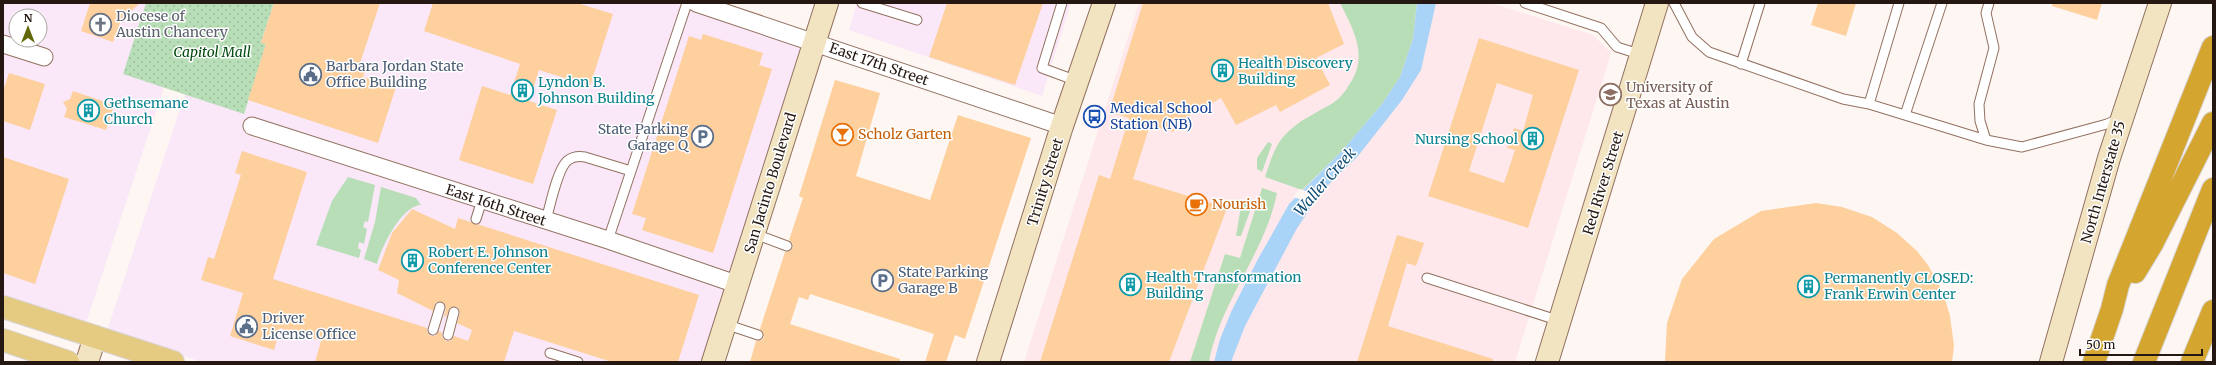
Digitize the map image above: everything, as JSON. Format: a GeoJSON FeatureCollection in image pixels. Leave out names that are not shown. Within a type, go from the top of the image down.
{"type":"FeatureCollection","features":[{"type":"Feature","properties":{"kind":"highway"},"geometry":{"type":"LineString","coordinates":[[2094,362],[2112,309],[2118,284],[2213,47]]}},
{"type":"Feature","properties":{"kind":"highway"},"geometry":{"type":"LineString","coordinates":[[2112,309],[2152,244],[2213,123]]}},
{"type":"Feature","properties":{"kind":"highway"},"geometry":{"type":"LineString","coordinates":[[2144,362],[2213,189]]}},
{"type":"Feature","properties":{"kind":"highway"},"geometry":{"type":"LineString","coordinates":[[2192,362],[2213,310]]}},
{"type":"Feature","properties":{"kind":"highway"},"geometry":{"type":"LineString","coordinates":[[2192,362],[2213,334]]}},
{"type":"Feature","properties":{"kind":"main road","name":"San Jacinto Boulevard"},"geometry":{"type":"LineString","coordinates":[[713,362],[755,234],[827,3]]}},
{"type":"Feature","properties":{"kind":"main road","name":"Trinity Street"},"geometry":{"type":"LineString","coordinates":[[988,362],[1102,3]]}},
{"type":"Feature","properties":{"kind":"main road","name":"Red River Street"},"geometry":{"type":"LineString","coordinates":[[1547,362],[1657,3]]}},
{"type":"Feature","properties":{"kind":"main road","name":"North Interstate 35"},"geometry":{"type":"LineString","coordinates":[[2051,362],[2122,117],[2158,8]]}},
{"type":"Feature","properties":{"kind":"main road"},"geometry":{"type":"LineString","coordinates":[[3,307],[173,362]]}},
{"type":"Feature","properties":{"kind":"main road"},"geometry":{"type":"LineString","coordinates":[[87,362],[95,337]]}},
{"type":"Feature","properties":{"kind":"main road"},"geometry":{"type":"LineString","coordinates":[[3,340],[68,362]]}},
{"type":"Feature","properties":{"kind":"street","name":"East 17th Street"},"geometry":{"type":"LineString","coordinates":[[696,3],[1062,126]]}},
{"type":"Feature","properties":{"kind":"street"},"geometry":{"type":"LineString","coordinates":[[3,44],[44,57]]}},
{"type":"Feature","properties":{"kind":"street","name":"East 16th Street"},"geometry":{"type":"LineString","coordinates":[[252,126],[608,240],[738,284]]}},
{"type":"Feature","properties":{"kind":"lane"},"geometry":{"type":"LineString","coordinates":[[608,240],[687,3]]}},
{"type":"Feature","properties":{"kind":"lane"},"geometry":{"type":"LineString","coordinates":[[862,3],[917,20]]}},
{"type":"Feature","properties":{"kind":"lane"},"geometry":{"type":"LineString","coordinates":[[1062,3],[1042,68],[1077,82]]}},
{"type":"Feature","properties":{"kind":"lane"},"geometry":{"type":"LineString","coordinates":[[1525,3],[1601,28],[1617,47],[1642,55]]}},
{"type":"Feature","properties":{"kind":"lane"},"geometry":{"type":"LineString","coordinates":[[1674,3],[1686,28],[1700,46],[1709,52],[1843,98],[1869,104],[1986,140],[2022,147],[2107,124],[2122,117]]}},
{"type":"Feature","properties":{"kind":"lane"},"geometry":{"type":"LineString","coordinates":[[1741,64],[1760,3]]}},
{"type":"Feature","properties":{"kind":"lane"},"geometry":{"type":"LineString","coordinates":[[1869,104],[1899,3]]}},
{"type":"Feature","properties":{"kind":"lane"},"geometry":{"type":"LineString","coordinates":[[1905,115],[1942,3]]}},
{"type":"Feature","properties":{"kind":"lane"},"geometry":{"type":"LineString","coordinates":[[1986,140],[1980,121],[1979,104],[1994,48],[1986,13],[1989,3]]}},
{"type":"Feature","properties":{"kind":"lane"},"geometry":{"type":"LineString","coordinates":[[546,220],[561,170],[568,160],[578,156],[585,157],[631,171]]}},
{"type":"Feature","properties":{"kind":"lane"},"geometry":{"type":"LineString","coordinates":[[475,222],[482,200]]}},
{"type":"Feature","properties":{"kind":"lane"},"geometry":{"type":"LineString","coordinates":[[755,234],[787,246]]}},
{"type":"Feature","properties":{"kind":"lane"},"geometry":{"type":"LineString","coordinates":[[1427,278],[1560,321]]}},
{"type":"Feature","properties":{"kind":"lane"},"geometry":{"type":"LineString","coordinates":[[433,330],[440,308]]}},
{"type":"Feature","properties":{"kind":"lane"},"geometry":{"type":"LineString","coordinates":[[448,334],[454,312]]}},
{"type":"Feature","properties":{"kind":"lane"},"geometry":{"type":"LineString","coordinates":[[725,324],[758,334]]}},
{"type":"Feature","properties":{"kind":"lane"},"geometry":{"type":"LineString","coordinates":[[550,353],[578,362]]}},
{"type":"Feature","properties":{"kind":"shaded area"},"geometry":{"type":"Polygon","coordinates":[[[3,3],[192,3],[86,323],[3,296],[3,3]]]}},
{"type":"Feature","properties":{"kind":"shaded area"},"geometry":{"type":"Polygon","coordinates":[[[215,3],[674,3],[804,45],[702,362],[202,362],[107,331],[215,3]]]}},
{"type":"Feature","properties":{"kind":"shaded area"},"geometry":{"type":"Polygon","coordinates":[[[857,3],[1071,3],[1042,96],[849,30],[857,3]]]}},
{"type":"Feature","properties":{"kind":"shaded area"},"geometry":{"type":"Polygon","coordinates":[[[1139,3],[1491,3],[1593,35],[1611,53],[1515,362],[1024,362],[1139,3]]]}},
{"type":"Feature","properties":{"kind":"green space","name":"Capitol Mall"},"geometry":{"type":"Polygon","coordinates":[[[146,3],[274,3],[261,42],[266,44],[244,114],[123,74],[146,3]]]}},
{"type":"Feature","properties":{"kind":"green space"},"geometry":{"type":"Polygon","coordinates":[[[1340,3],[1417,3],[1413,39],[1400,77],[1382,104],[1341,152],[1302,190],[1265,177],[1275,150],[1284,136],[1301,122],[1333,103],[1346,90],[1355,74],[1359,54],[1357,44],[1340,3]]]}},
{"type":"Feature","properties":{"kind":"green space"},"geometry":{"type":"Polygon","coordinates":[[[1268,142],[1272,144],[1262,172],[1257,169],[1257,158],[1268,142]]]}},
{"type":"Feature","properties":{"kind":"green space"},"geometry":{"type":"Polygon","coordinates":[[[348,177],[375,185],[368,222],[365,221],[363,227],[367,229],[364,244],[359,242],[358,248],[361,250],[359,258],[316,245],[332,201],[348,177]]]}},
{"type":"Feature","properties":{"kind":"green space"},"geometry":{"type":"Polygon","coordinates":[[[381,187],[416,198],[421,205],[414,207],[407,212],[393,228],[377,264],[364,259],[375,222],[381,187]]]}},
{"type":"Feature","properties":{"kind":"green space"},"geometry":{"type":"Polygon","coordinates":[[[1262,188],[1277,193],[1263,236],[1223,319],[1209,362],[1190,362],[1225,254],[1240,258],[1262,188]]]}},
{"type":"Feature","properties":{"kind":"green space"},"geometry":{"type":"Polygon","coordinates":[[[1242,200],[1254,200],[1241,236],[1236,236],[1242,200]]]}},
{"type":"Feature","properties":{"kind":"water","name":"Waller Creek"},"geometry":{"type":"Polygon","coordinates":[[[1417,3],[1436,3],[1421,70],[1402,100],[1358,156],[1320,193],[1296,230],[1245,326],[1231,362],[1214,362],[1220,339],[1232,310],[1258,259],[1289,204],[1341,152],[1382,104],[1400,77],[1413,39],[1417,3]]]}},
{"type":"Feature","properties":{"kind":"pier"},"geometry":{"type":"Polygon","coordinates":[[[1300,189],[1320,196],[1315,204],[1293,197],[1300,189]]]}},
{"type":"Feature","properties":{"kind":"building","name":"Diocese of Austin Chancery"},"geometry":{"type":"Polygon","coordinates":[[[90,3],[140,3],[121,20],[113,42],[81,31],[90,3]]]}},
{"type":"Feature","properties":{"kind":"building","name":"Barbara Jordan State Office Building"},"geometry":{"type":"Polygon","coordinates":[[[274,3],[380,3],[358,69],[365,71],[363,77],[396,87],[378,143],[248,100],[266,44],[261,43],[274,3]]]}},
{"type":"Feature","properties":{"kind":"building","name":"Lyndon B. Johnson Building"},"geometry":{"type":"Polygon","coordinates":[[[433,3],[577,3],[613,14],[590,86],[539,70],[529,101],[557,110],[533,184],[459,160],[482,86],[510,95],[520,64],[424,31],[433,3]]]}},
{"type":"Feature","properties":{"kind":"building"},"geometry":{"type":"Polygon","coordinates":[[[947,3],[1043,3],[1015,85],[929,57],[947,3]]]}},
{"type":"Feature","properties":{"kind":"building"},"geometry":{"type":"Polygon","coordinates":[[[1143,3],[1328,3],[1344,44],[1316,58],[1330,85],[1280,112],[1276,105],[1236,125],[1221,98],[1178,122],[1173,132],[1150,125],[1133,179],[1227,208],[1169,362],[1040,362],[1099,175],[1110,179],[1129,118],[1109,112],[1143,3]]]}},
{"type":"Feature","properties":{"kind":"building"},"geometry":{"type":"Polygon","coordinates":[[[1818,3],[1856,3],[1846,36],[1811,25],[1818,3]]]}},
{"type":"Feature","properties":{"kind":"building"},"geometry":{"type":"Polygon","coordinates":[[[2052,3],[2102,3],[2097,20],[2052,6],[2052,3]]]}},
{"type":"Feature","properties":{"kind":"building","name":"State Parking Garage Q"},"geometry":{"type":"Polygon","coordinates":[[[703,34],[763,53],[759,65],[772,69],[713,253],[642,230],[646,218],[632,214],[689,36],[701,40],[703,34]]]}},
{"type":"Feature","properties":{"kind":"building","name":"Nursing School"},"geometry":{"type":"Polygon","coordinates":[[[1479,38],[1579,70],[1528,228],[1428,196],[1479,38]],[[1497,83],[1469,171],[1504,183],[1515,150],[1507,148],[1514,128],[1523,131],[1533,95],[1497,83]]]}},
{"type":"Feature","properties":{"kind":"building"},"geometry":{"type":"Polygon","coordinates":[[[9,73],[45,84],[30,130],[3,121],[3,91],[9,73]]]}},
{"type":"Feature","properties":{"kind":"building"},"geometry":{"type":"Polygon","coordinates":[[[835,80],[880,93],[856,176],[930,200],[958,115],[1031,138],[965,339],[955,335],[946,362],[925,362],[934,334],[810,294],[808,300],[799,297],[790,324],[900,359],[900,362],[750,362],[756,341],[762,340],[764,337],[760,329],[785,252],[790,251],[793,248],[792,243],[789,240],[803,198],[799,196],[835,80]]]}},
{"type":"Feature","properties":{"kind":"building","name":"Gethsemane Church"},"geometry":{"type":"Polygon","coordinates":[[[73,91],[114,105],[106,130],[64,117],[67,109],[63,102],[70,99],[73,91]]]}},
{"type":"Feature","properties":{"kind":"building"},"geometry":{"type":"Polygon","coordinates":[[[242,151],[307,172],[273,279],[427,328],[427,332],[431,336],[435,336],[439,331],[442,333],[442,337],[446,341],[450,341],[454,336],[468,341],[472,330],[457,323],[460,313],[458,307],[450,308],[446,317],[444,316],[446,308],[444,303],[436,302],[433,311],[397,293],[399,280],[378,270],[392,233],[412,209],[455,229],[458,218],[699,295],[678,362],[612,362],[514,331],[504,362],[315,362],[321,341],[280,328],[274,350],[230,336],[243,293],[201,280],[208,257],[214,259],[241,175],[235,173],[242,151]]]}},
{"type":"Feature","properties":{"kind":"building"},"geometry":{"type":"Polygon","coordinates":[[[3,157],[69,179],[35,284],[3,273],[3,157]]]}},
{"type":"Feature","properties":{"kind":"building","name":"Permanently CLOSED: Frank Erwin Center"},"geometry":{"type":"Polygon","coordinates":[[[1816,203],[1842,207],[1872,217],[1897,233],[1917,251],[1928,265],[1943,292],[1950,316],[1954,346],[1952,362],[1665,362],[1667,323],[1682,279],[1714,239],[1761,211],[1816,203]]]}},
{"type":"Feature","properties":{"kind":"building"},"geometry":{"type":"Polygon","coordinates":[[[1397,235],[1424,243],[1416,266],[1407,263],[1388,326],[1493,359],[1493,362],[1357,362],[1397,235]]]}},
{"type":"Feature","properties":{"kind":"place","name":"Diocese of Austin Chancery"},"geometry":{"type":"Point","coordinates":[101,24]}},
{"type":"Feature","properties":{"kind":"place","name":"Health Discovery Building"},"geometry":{"type":"Point","coordinates":[1222,71]}},
{"type":"Feature","properties":{"kind":"place","name":"Barbara Jordan State Office Building"},"geometry":{"type":"Point","coordinates":[310,74]}},
{"type":"Feature","properties":{"kind":"place","name":"Lyndon B. Johnson Building"},"geometry":{"type":"Point","coordinates":[522,90]}},
{"type":"Feature","properties":{"kind":"place","name":"University of Texas at Austin"},"geometry":{"type":"Point","coordinates":[1611,95]}},
{"type":"Feature","properties":{"kind":"place","name":"Gethsemane Church"},"geometry":{"type":"Point","coordinates":[89,111]}},
{"type":"Feature","properties":{"kind":"place","name":"Medical School Station (NB)"},"geometry":{"type":"Point","coordinates":[1094,116]}},
{"type":"Feature","properties":{"kind":"place","name":"Scholz Garten"},"geometry":{"type":"Point","coordinates":[843,134]}},
{"type":"Feature","properties":{"kind":"place","name":"State Parking Garage Q"},"geometry":{"type":"Point","coordinates":[703,137]}},
{"type":"Feature","properties":{"kind":"place","name":"Nursing School"},"geometry":{"type":"Point","coordinates":[1533,139]}},
{"type":"Feature","properties":{"kind":"place","name":"Nourish"},"geometry":{"type":"Point","coordinates":[1197,204]}},
{"type":"Feature","properties":{"kind":"place","name":"Robert E. Johnson Conference Center"},"geometry":{"type":"Point","coordinates":[413,260]}},
{"type":"Feature","properties":{"kind":"place","name":"State Parking Garage B"},"geometry":{"type":"Point","coordinates":[882,280]}},
{"type":"Feature","properties":{"kind":"place","name":"Health Transformation Building"},"geometry":{"type":"Point","coordinates":[1131,285]}},
{"type":"Feature","properties":{"kind":"place","name":"Permanently CLOSED: Frank Erwin Center"},"geometry":{"type":"Point","coordinates":[1809,286]}},
{"type":"Feature","properties":{"kind":"place","name":"Driver License Office"},"geometry":{"type":"Point","coordinates":[246,326]}}]}
